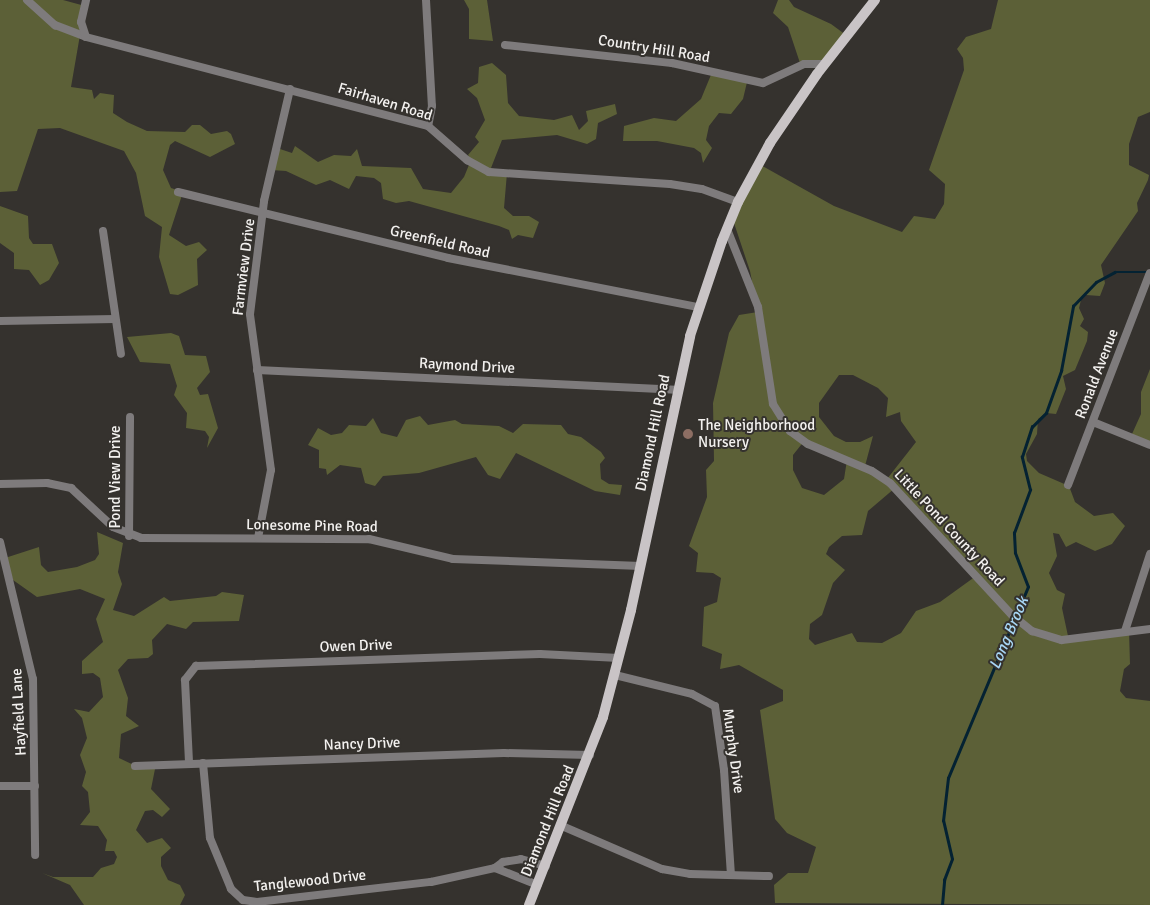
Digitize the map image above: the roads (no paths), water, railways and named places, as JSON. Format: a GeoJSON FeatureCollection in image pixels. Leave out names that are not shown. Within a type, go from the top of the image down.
{"type":"FeatureCollection","features":[{"type":"Feature","properties":{"kind":"main road","name":"Diamond Hill Road"},"geometry":{"type":"LineString","coordinates":[[529,905],[590,754],[615,675],[641,566],[676,390],[698,307],[727,229],[738,202],[770,143],[824,64],[875,0]]}},
{"type":"Feature","properties":{"kind":"street","name":"Fairhaven Road"},"geometry":{"type":"LineString","coordinates":[[27,0],[55,25],[86,38],[428,126],[467,160],[495,173],[670,184],[738,202]]}},
{"type":"Feature","properties":{"kind":"street"},"geometry":{"type":"LineString","coordinates":[[86,0],[81,22],[86,38]]}},
{"type":"Feature","properties":{"kind":"street"},"geometry":{"type":"LineString","coordinates":[[426,0],[432,106],[428,126]]}},
{"type":"Feature","properties":{"kind":"street","name":"Country Hill Road"},"geometry":{"type":"LineString","coordinates":[[504,45],[672,63],[763,83],[804,64],[824,64]]}},
{"type":"Feature","properties":{"kind":"street","name":"Farmview Drive"},"geometry":{"type":"LineString","coordinates":[[258,538],[271,470],[250,314],[270,170],[290,89]]}},
{"type":"Feature","properties":{"kind":"street","name":"Greenfield Road"},"geometry":{"type":"LineString","coordinates":[[178,192],[484,266],[698,307]]}},
{"type":"Feature","properties":{"kind":"street","name":"Little Pond County Road"},"geometry":{"type":"LineString","coordinates":[[727,229],[758,307],[773,404],[790,431],[808,444],[872,471],[890,483],[1012,615],[1032,631],[1062,640],[1150,629]]}},
{"type":"Feature","properties":{"kind":"street"},"geometry":{"type":"LineString","coordinates":[[103,231],[121,354]]}},
{"type":"Feature","properties":{"kind":"street","name":"Ronald Avenue"},"geometry":{"type":"LineString","coordinates":[[1068,485],[1150,273]]}},
{"type":"Feature","properties":{"kind":"street"},"geometry":{"type":"LineString","coordinates":[[0,320],[116,319]]}},
{"type":"Feature","properties":{"kind":"street","name":"Raymond Drive"},"geometry":{"type":"LineString","coordinates":[[257,370],[676,390]]}},
{"type":"Feature","properties":{"kind":"street","name":"Pond View Drive"},"geometry":{"type":"LineString","coordinates":[[130,417],[130,536]]}},
{"type":"Feature","properties":{"kind":"street"},"geometry":{"type":"LineString","coordinates":[[1093,422],[1150,445]]}},
{"type":"Feature","properties":{"kind":"street"},"geometry":{"type":"LineString","coordinates":[[0,484],[47,483],[71,488],[113,526],[130,536]]}},
{"type":"Feature","properties":{"kind":"street","name":"Lonesome Pine Road"},"geometry":{"type":"LineString","coordinates":[[130,536],[369,539],[452,559],[641,566]]}},
{"type":"Feature","properties":{"kind":"street","name":"Hayfield Lane"},"geometry":{"type":"LineString","coordinates":[[0,542],[33,679],[35,855]]}},
{"type":"Feature","properties":{"kind":"street"},"geometry":{"type":"LineString","coordinates":[[1125,632],[1150,554]]}},
{"type":"Feature","properties":{"kind":"street","name":"Owen Drive"},"geometry":{"type":"LineString","coordinates":[[189,762],[185,680],[187,672],[196,666],[540,654],[619,658]]}},
{"type":"Feature","properties":{"kind":"street","name":"Murphy Drive"},"geometry":{"type":"LineString","coordinates":[[615,675],[692,694],[714,706],[724,770],[731,875]]}},
{"type":"Feature","properties":{"kind":"street","name":"Nancy Drive"},"geometry":{"type":"LineString","coordinates":[[135,766],[189,762],[504,753],[590,754]]}},
{"type":"Feature","properties":{"kind":"street","name":"Tanglewood Drive"},"geometry":{"type":"LineString","coordinates":[[203,763],[210,838],[231,888],[243,900],[257,902],[431,882],[495,868],[503,862],[521,859],[546,866]]}},
{"type":"Feature","properties":{"kind":"street"},"geometry":{"type":"LineString","coordinates":[[0,786],[35,786]]}},
{"type":"Feature","properties":{"kind":"street"},"geometry":{"type":"LineString","coordinates":[[562,826],[662,869],[769,876]]}},
{"type":"Feature","properties":{"kind":"street"},"geometry":{"type":"LineString","coordinates":[[495,868],[538,885]]}},
{"type":"Feature","properties":{"kind":"waterway","name":"Long Brook"},"geometry":{"type":"LineString","coordinates":[[942,905],[944,880],[952,859],[943,821],[948,778],[1028,587],[1015,553],[1014,533],[1030,490],[1022,457],[1032,427],[1046,413],[1061,371],[1073,306],[1096,282],[1115,272],[1149,272]]}},
{"type":"Feature","properties":{"kind":"place","name":"The Neighborhood Nursery"},"geometry":{"type":"Point","coordinates":[688,434]}}]}
